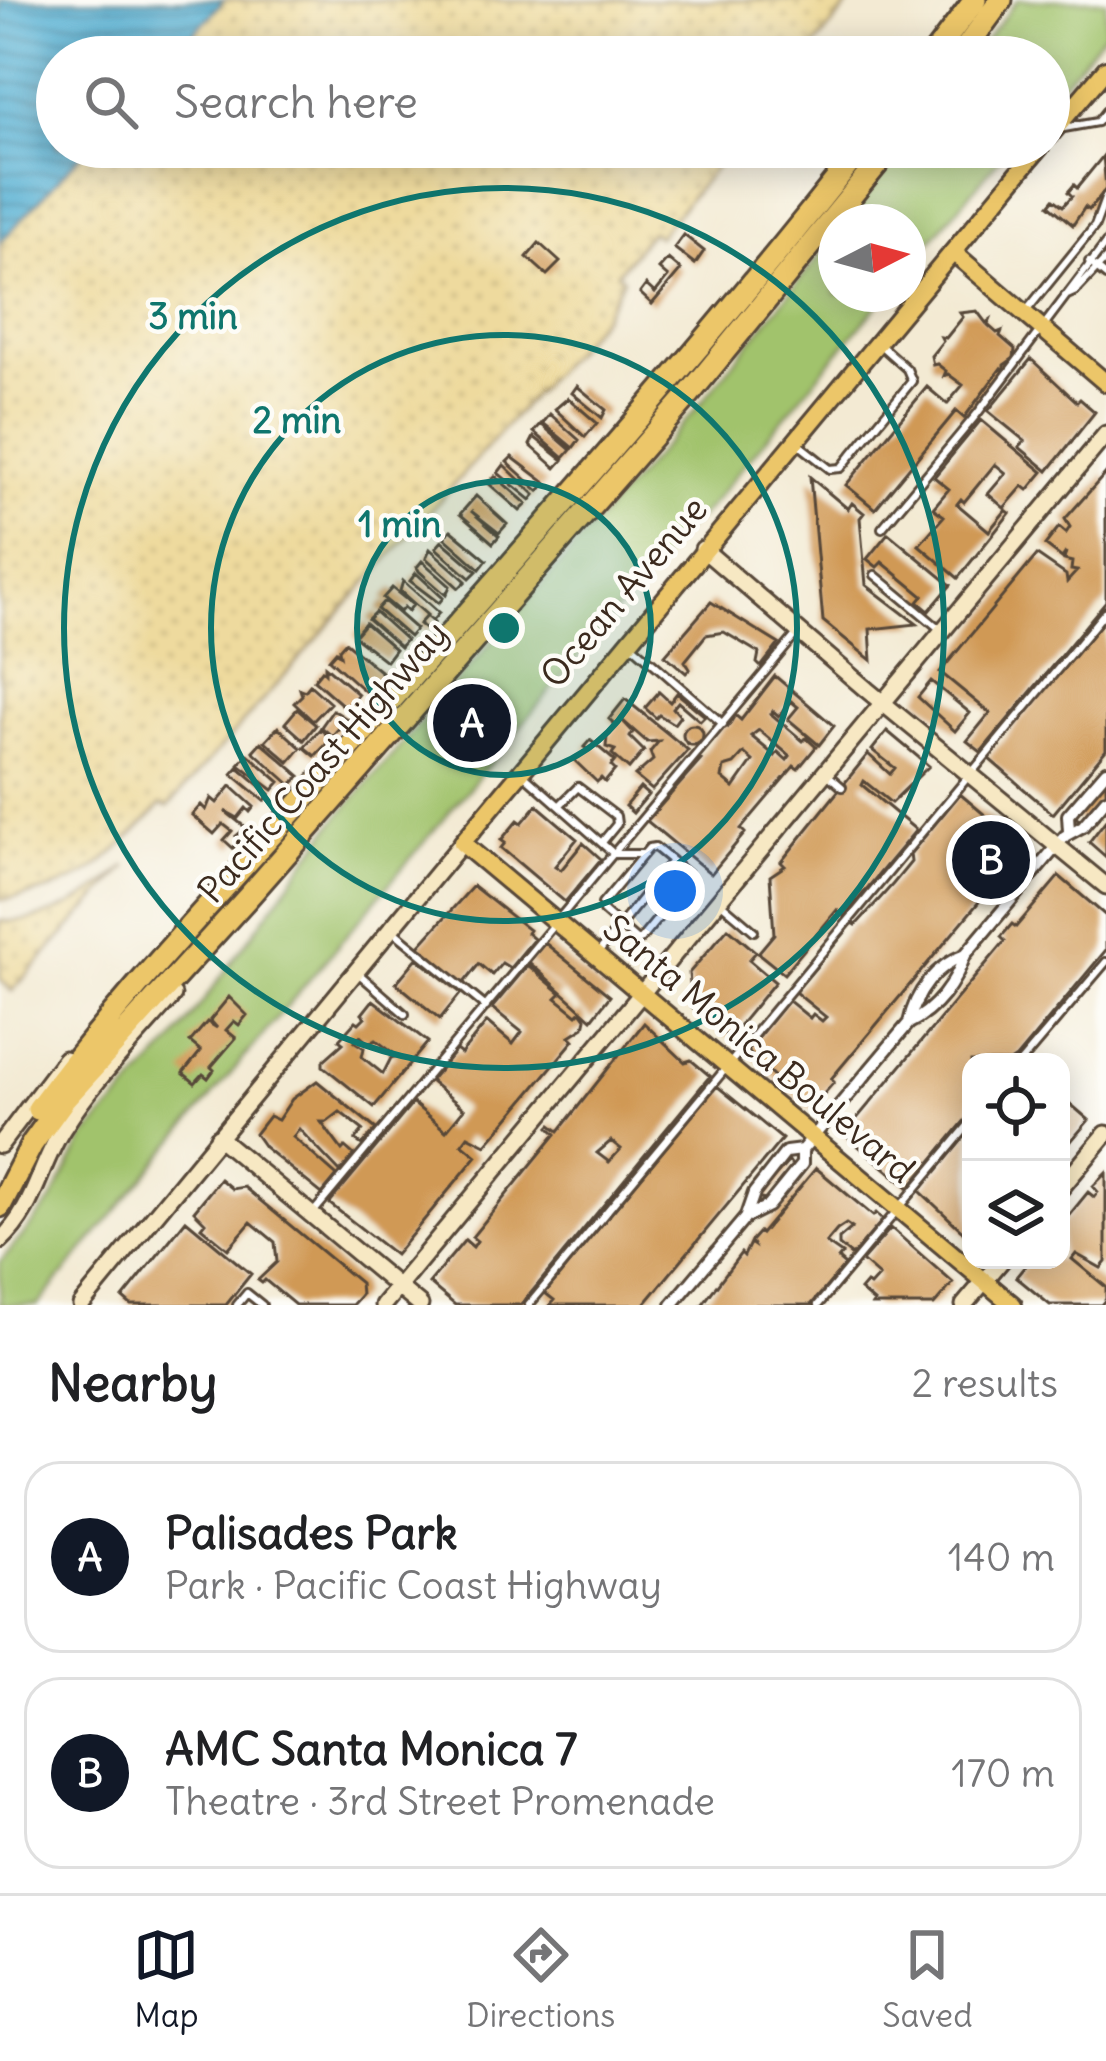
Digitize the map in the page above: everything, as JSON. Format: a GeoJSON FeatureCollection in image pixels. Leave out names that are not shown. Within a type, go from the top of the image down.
{"type":"FeatureCollection","features":[{"type":"Feature","properties":{"kind":"highway"},"geometry":{"type":"LineString","coordinates":[[948,36],[975,0]]}},
{"type":"Feature","properties":{"kind":"highway"},"geometry":{"type":"LineString","coordinates":[[974,36],[1001,0]]}},
{"type":"Feature","properties":{"kind":"highway","name":"Pacific Coast Highway"},"geometry":{"type":"LineString","coordinates":[[0,1171],[48,1096],[154,966],[611,454],[846,168]]}},
{"type":"Feature","properties":{"kind":"highway","name":"Pacific Coast Highway"},"geometry":{"type":"LineString","coordinates":[[0,1206],[32,1144],[63,1101],[686,398],[874,168]]}},
{"type":"Feature","properties":{"kind":"main road"},"geometry":{"type":"LineString","coordinates":[[1070,112],[1106,69]]}},
{"type":"Feature","properties":{"kind":"main road","name":"Ocean Avenue"},"geometry":{"type":"LineString","coordinates":[[461,842],[1023,168]]}},
{"type":"Feature","properties":{"kind":"main road"},"geometry":{"type":"LineString","coordinates":[[954,253],[1106,383]]}},
{"type":"Feature","properties":{"kind":"main road","name":"Santa Monica Boulevard"},"geometry":{"type":"LineString","coordinates":[[461,842],[728,1067],[807,1144],[898,1209],[1013,1305]]}},
{"type":"Feature","properties":{"kind":"street"},"geometry":{"type":"LineString","coordinates":[[383,1305],[1106,434]]}},
{"type":"Feature","properties":{"kind":"street"},"geometry":{"type":"LineString","coordinates":[[703,549],[1106,886]]}},
{"type":"Feature","properties":{"kind":"street"},"geometry":{"type":"LineString","coordinates":[[1069,831],[1067,815],[1106,771]]}},
{"type":"Feature","properties":{"kind":"street"},"geometry":{"type":"LineString","coordinates":[[746,1217],[768,1206],[802,1164],[807,1144],[909,1023],[927,1015],[958,975],[964,955],[1069,831],[1083,826],[1106,799]]}},
{"type":"Feature","properties":{"kind":"street","name":"Ocean Avenue"},"geometry":{"type":"LineString","coordinates":[[81,1305],[461,842]]}},
{"type":"Feature","properties":{"kind":"street"},"geometry":{"type":"LineString","coordinates":[[0,1240],[32,1201],[55,1143],[72,1115],[249,896]]}},
{"type":"Feature","properties":{"kind":"street"},"geometry":{"type":"LineString","coordinates":[[0,1145],[47,1079],[154,966]]}},
{"type":"Feature","properties":{"kind":"street"},"geometry":{"type":"LineString","coordinates":[[1070,1177],[1106,1134]]}},
{"type":"Feature","properties":{"kind":"street"},"geometry":{"type":"LineString","coordinates":[[218,1137],[420,1305]]}},
{"type":"Feature","properties":{"kind":"street"},"geometry":{"type":"LineString","coordinates":[[672,1305],[746,1217],[754,1193],[786,1152],[807,1144]]}},
{"type":"Feature","properties":{"kind":"street"},"geometry":{"type":"LineString","coordinates":[[964,1305],[994,1269]]}},
{"type":"Feature","properties":{"kind":"lane"},"geometry":{"type":"LineString","coordinates":[[1070,129],[1097,122],[1106,111]]}},
{"type":"Feature","properties":{"kind":"lane"},"geometry":{"type":"LineString","coordinates":[[1024,313],[1095,226],[1106,196]]}},
{"type":"Feature","properties":{"kind":"lane"},"geometry":{"type":"LineString","coordinates":[[882,528],[976,415],[1106,243]]}},
{"type":"Feature","properties":{"kind":"lane"},"geometry":{"type":"LineString","coordinates":[[1074,254],[1106,277]]}},
{"type":"Feature","properties":{"kind":"lane"},"geometry":{"type":"LineString","coordinates":[[1064,297],[1076,291],[1106,259]]}},
{"type":"Feature","properties":{"kind":"lane"},"geometry":{"type":"LineString","coordinates":[[794,440],[825,467],[841,467],[912,381],[907,369],[878,342]]}},
{"type":"Feature","properties":{"kind":"lane"},"geometry":{"type":"LineString","coordinates":[[875,575],[942,631]]}},
{"type":"Feature","properties":{"kind":"lane"},"geometry":{"type":"LineString","coordinates":[[530,1305],[1106,611]]}},
{"type":"Feature","properties":{"kind":"lane"},"geometry":{"type":"LineString","coordinates":[[311,1214],[799,632]]}},
{"type":"Feature","properties":{"kind":"lane"},"geometry":{"type":"LineString","coordinates":[[627,640],[723,724]]}},
{"type":"Feature","properties":{"kind":"lane"},"geometry":{"type":"LineString","coordinates":[[520,771],[614,854],[644,854]]}},
{"type":"Feature","properties":{"kind":"lane"},"geometry":{"type":"LineString","coordinates":[[824,772],[842,787]]}},
{"type":"Feature","properties":{"kind":"lane"},"geometry":{"type":"LineString","coordinates":[[560,806],[574,788],[582,788],[617,820],[603,841]]}},
{"type":"Feature","properties":{"kind":"lane"},"geometry":{"type":"LineString","coordinates":[[655,847],[672,861],[688,875],[687,883],[636,940],[601,909],[644,854],[655,847]]}},
{"type":"Feature","properties":{"kind":"lane"},"geometry":{"type":"LineString","coordinates":[[596,956],[672,861]]}},
{"type":"Feature","properties":{"kind":"lane"},"geometry":{"type":"LineString","coordinates":[[718,900],[754,931]]}},
{"type":"Feature","properties":{"kind":"lane"},"geometry":{"type":"LineString","coordinates":[[390,927],[486,1007]]}},
{"type":"Feature","properties":{"kind":"lane"},"geometry":{"type":"LineString","coordinates":[[1030,1053],[1106,962]]}},
{"type":"Feature","properties":{"kind":"lane"},"geometry":{"type":"LineString","coordinates":[[355,970],[405,1014]]}},
{"type":"Feature","properties":{"kind":"lane"},"geometry":{"type":"LineString","coordinates":[[0,1131],[47,1079]]}},
{"type":"Feature","properties":{"kind":"lane"},"geometry":{"type":"LineString","coordinates":[[818,1305],[962,1133]]}},
{"type":"Feature","properties":{"kind":"lane"},"geometry":{"type":"LineString","coordinates":[[237,1305],[247,1293],[262,1305]]}},
{"type":"Feature","properties":{"kind":"green space"},"geometry":{"type":"Polygon","coordinates":[[[1017,0],[1106,0],[1106,31],[1070,74],[1070,36],[989,36],[1017,0]]]}},
{"type":"Feature","properties":{"kind":"green space"},"geometry":{"type":"Polygon","coordinates":[[[888,168],[991,168],[926,246],[926,204],[860,204],[888,168]]]}},
{"type":"Feature","properties":{"kind":"green space"},"geometry":{"type":"Polygon","coordinates":[[[818,257],[818,312],[872,312],[699,519],[695,517],[38,1305],[0,1305],[0,1262],[51,1202],[84,1138],[173,1043],[337,818],[695,410],[818,257]]]}},
{"type":"Feature","properties":{"kind":"sand"},"geometry":{"type":"Polygon","coordinates":[[[224,0],[853,0],[823,36],[191,36],[224,0]]]}},
{"type":"Feature","properties":{"kind":"sand"},"geometry":{"type":"Polygon","coordinates":[[[69,168],[715,168],[658,236],[651,231],[617,273],[623,279],[603,316],[168,807],[161,805],[107,859],[74,881],[0,900],[0,243],[69,168]]]}},
{"type":"Feature","properties":{"kind":"sand"},"geometry":{"type":"Polygon","coordinates":[[[127,866],[12,991],[0,979],[0,921],[34,918],[68,906],[127,866]]]}},
{"type":"Feature","properties":{"kind":"water"},"geometry":{"type":"Polygon","coordinates":[[[0,0],[224,0],[191,36],[36,36],[36,168],[69,168],[0,243],[0,0]]]}},
{"type":"Feature","properties":{"kind":"building"},"geometry":{"type":"Polygon","coordinates":[[[1103,156],[1106,189],[1073,225],[1049,205],[1054,199],[1063,206],[1072,196],[1068,192],[1074,185],[1077,188],[1103,156]]]}},
{"type":"Feature","properties":{"kind":"building"},"geometry":{"type":"Polygon","coordinates":[[[684,235],[704,251],[695,264],[674,248],[684,235]]]}},
{"type":"Feature","properties":{"kind":"building"},"geometry":{"type":"Polygon","coordinates":[[[539,243],[560,262],[547,275],[527,257],[539,243]]]}},
{"type":"Feature","properties":{"kind":"building"},"geometry":{"type":"Polygon","coordinates":[[[668,259],[681,270],[652,304],[640,293],[646,285],[655,293],[668,277],[659,269],[668,259]]]}},
{"type":"Feature","properties":{"kind":"building"},"geometry":{"type":"Polygon","coordinates":[[[977,311],[997,333],[1002,331],[1000,336],[1015,349],[1014,358],[964,418],[956,411],[875,509],[846,485],[927,387],[947,404],[963,385],[944,376],[946,371],[933,365],[931,356],[943,341],[941,337],[946,338],[963,317],[960,313],[977,311]]]}},
{"type":"Feature","properties":{"kind":"building"},"geometry":{"type":"Polygon","coordinates":[[[1031,359],[1077,402],[1080,399],[1095,412],[1048,471],[1019,447],[1025,441],[988,411],[1031,359]]]}},
{"type":"Feature","properties":{"kind":"building"},"geometry":{"type":"Polygon","coordinates":[[[577,386],[606,410],[602,418],[572,393],[577,386]]]}},
{"type":"Feature","properties":{"kind":"building"},"geometry":{"type":"Polygon","coordinates":[[[568,398],[597,423],[585,437],[555,409],[568,398]]]}},
{"type":"Feature","properties":{"kind":"building"},"geometry":{"type":"Polygon","coordinates":[[[550,414],[579,440],[573,448],[543,423],[550,414]]]}},
{"type":"Feature","properties":{"kind":"building"},"geometry":{"type":"Polygon","coordinates":[[[981,420],[1043,472],[1004,508],[988,494],[1006,473],[995,464],[964,502],[961,499],[957,504],[989,531],[1006,510],[1010,513],[958,578],[919,545],[944,516],[933,508],[949,489],[934,477],[981,420]]]}},
{"type":"Feature","properties":{"kind":"building"},"geometry":{"type":"Polygon","coordinates":[[[541,424],[571,450],[564,458],[534,432],[541,424]]]}},
{"type":"Feature","properties":{"kind":"building"},"geometry":{"type":"Polygon","coordinates":[[[534,437],[563,460],[556,468],[530,445],[534,437]]]}},
{"type":"Feature","properties":{"kind":"building"},"geometry":{"type":"Polygon","coordinates":[[[512,457],[546,483],[539,491],[507,462],[512,457]]]}},
{"type":"Feature","properties":{"kind":"building"},"geometry":{"type":"Polygon","coordinates":[[[504,465],[535,495],[531,500],[498,473],[504,465]]]}},
{"type":"Feature","properties":{"kind":"building"},"geometry":{"type":"Polygon","coordinates":[[[1106,473],[1106,601],[981,752],[967,741],[990,713],[940,672],[1037,555],[1066,575],[1067,582],[1077,571],[1071,570],[1072,562],[1064,560],[1066,552],[1062,558],[1045,545],[1059,527],[1066,533],[1070,527],[1065,519],[1106,473]]]}},
{"type":"Feature","properties":{"kind":"building"},"geometry":{"type":"Polygon","coordinates":[[[495,476],[527,504],[520,511],[488,483],[495,476]]]}},
{"type":"Feature","properties":{"kind":"building"},"geometry":{"type":"Polygon","coordinates":[[[810,477],[848,509],[852,503],[864,513],[860,518],[866,585],[917,624],[870,629],[872,661],[823,621],[810,477]]]}},
{"type":"Feature","properties":{"kind":"building"},"geometry":{"type":"Polygon","coordinates":[[[476,496],[507,524],[499,533],[471,511],[499,536],[493,543],[460,514],[476,496]]]}},
{"type":"Feature","properties":{"kind":"building"},"geometry":{"type":"Polygon","coordinates":[[[451,530],[487,560],[480,569],[444,537],[451,530]]]}},
{"type":"Feature","properties":{"kind":"building"},"geometry":{"type":"Polygon","coordinates":[[[888,533],[951,585],[929,611],[918,602],[923,596],[882,562],[877,567],[867,559],[888,533]]]}},
{"type":"Feature","properties":{"kind":"building"},"geometry":{"type":"Polygon","coordinates":[[[442,541],[477,571],[470,578],[436,548],[442,541]]]}},
{"type":"Feature","properties":{"kind":"building"},"geometry":{"type":"Polygon","coordinates":[[[430,549],[466,581],[459,588],[426,558],[430,549]]]}},
{"type":"Feature","properties":{"kind":"building"},"geometry":{"type":"Polygon","coordinates":[[[422,561],[450,586],[446,595],[419,571],[422,561]]]}},
{"type":"Feature","properties":{"kind":"building"},"geometry":{"type":"Polygon","coordinates":[[[416,573],[443,598],[439,603],[410,581],[416,573]]]}},
{"type":"Feature","properties":{"kind":"building"},"geometry":{"type":"Polygon","coordinates":[[[403,581],[439,613],[433,620],[427,617],[434,623],[427,631],[419,624],[427,615],[400,591],[403,581]]]}},
{"type":"Feature","properties":{"kind":"building"},"geometry":{"type":"Polygon","coordinates":[[[392,588],[413,605],[408,611],[404,607],[400,612],[383,598],[392,588]]]}},
{"type":"Feature","properties":{"kind":"building"},"geometry":{"type":"Polygon","coordinates":[[[384,601],[416,629],[409,637],[377,609],[384,601]]]}},
{"type":"Feature","properties":{"kind":"building"},"geometry":{"type":"Polygon","coordinates":[[[711,602],[779,644],[761,667],[759,653],[724,632],[706,635],[685,661],[690,669],[686,673],[665,655],[711,602]]]}},
{"type":"Feature","properties":{"kind":"building"},"geometry":{"type":"Polygon","coordinates":[[[375,612],[406,640],[400,647],[368,619],[375,612]]]}},
{"type":"Feature","properties":{"kind":"building"},"geometry":{"type":"Polygon","coordinates":[[[1106,618],[1106,750],[1053,814],[988,758],[1106,618]]]}},
{"type":"Feature","properties":{"kind":"building"},"geometry":{"type":"Polygon","coordinates":[[[365,623],[395,649],[386,661],[354,636],[365,623]]]}},
{"type":"Feature","properties":{"kind":"building"},"geometry":{"type":"Polygon","coordinates":[[[345,642],[386,676],[369,695],[329,659],[336,651],[340,655],[345,642]]]}},
{"type":"Feature","properties":{"kind":"building"},"geometry":{"type":"Polygon","coordinates":[[[325,666],[358,694],[346,708],[314,680],[322,670],[325,673],[325,666]]]}},
{"type":"Feature","properties":{"kind":"building"},"geometry":{"type":"Polygon","coordinates":[[[775,676],[834,726],[819,745],[788,719],[798,707],[791,701],[779,716],[773,711],[803,741],[806,738],[816,747],[741,829],[745,833],[711,874],[647,821],[725,725],[735,715],[741,720],[775,676]],[[759,730],[751,736],[787,760],[790,756],[759,730]],[[744,753],[724,767],[722,778],[734,788],[753,761],[744,753]]]}},
{"type":"Feature","properties":{"kind":"building"},"geometry":{"type":"Polygon","coordinates":[[[931,681],[970,713],[955,731],[918,697],[931,681]]]}},
{"type":"Feature","properties":{"kind":"building"},"geometry":{"type":"Polygon","coordinates":[[[310,685],[330,703],[313,721],[294,703],[302,695],[300,689],[305,691],[310,685]]]}},
{"type":"Feature","properties":{"kind":"building"},"geometry":{"type":"Polygon","coordinates":[[[659,692],[670,702],[677,693],[705,716],[700,721],[678,702],[673,708],[680,716],[674,724],[659,715],[656,718],[645,708],[659,692]]]}},
{"type":"Feature","properties":{"kind":"building"},"geometry":{"type":"Polygon","coordinates":[[[625,699],[688,750],[652,790],[635,776],[653,760],[650,752],[659,741],[647,742],[621,719],[644,751],[629,769],[612,754],[615,750],[606,747],[607,737],[617,726],[609,719],[625,699]]]}},
{"type":"Feature","properties":{"kind":"building"},"geometry":{"type":"Polygon","coordinates":[[[297,709],[316,725],[304,740],[285,723],[297,709]]]}},
{"type":"Feature","properties":{"kind":"building"},"geometry":{"type":"Polygon","coordinates":[[[333,710],[347,719],[332,736],[321,727],[333,710]]]}},
{"type":"Feature","properties":{"kind":"building"},"geometry":{"type":"Polygon","coordinates":[[[693,725],[703,735],[693,745],[683,735],[693,725]]]}},
{"type":"Feature","properties":{"kind":"building"},"geometry":{"type":"Polygon","coordinates":[[[278,727],[301,748],[289,762],[265,741],[278,727]]]}},
{"type":"Feature","properties":{"kind":"building"},"geometry":{"type":"Polygon","coordinates":[[[320,729],[331,739],[315,756],[304,747],[320,729]]]}},
{"type":"Feature","properties":{"kind":"building"},"geometry":{"type":"Polygon","coordinates":[[[887,731],[929,766],[891,803],[864,781],[862,785],[916,830],[844,916],[837,910],[784,974],[758,953],[774,934],[770,876],[785,866],[781,862],[868,754],[890,774],[895,768],[872,750],[887,731]]]}},
{"type":"Feature","properties":{"kind":"building"},"geometry":{"type":"Polygon","coordinates":[[[590,740],[615,761],[611,766],[615,770],[605,782],[601,778],[597,782],[574,760],[588,750],[584,747],[590,740]]]}},
{"type":"Feature","properties":{"kind":"building"},"geometry":{"type":"Polygon","coordinates":[[[261,742],[300,776],[291,785],[253,751],[261,742]]]}},
{"type":"Feature","properties":{"kind":"building"},"geometry":{"type":"Polygon","coordinates":[[[248,754],[280,782],[273,790],[239,764],[248,754]]]}},
{"type":"Feature","properties":{"kind":"building"},"geometry":{"type":"Polygon","coordinates":[[[238,767],[270,794],[265,801],[232,774],[238,767]]]}},
{"type":"Feature","properties":{"kind":"building"},"geometry":{"type":"Polygon","coordinates":[[[1106,780],[1106,792],[1078,820],[1076,814],[1106,780]]]}},
{"type":"Feature","properties":{"kind":"building"},"geometry":{"type":"Polygon","coordinates":[[[231,786],[254,807],[250,812],[246,808],[238,818],[225,811],[246,828],[236,836],[240,840],[233,848],[224,840],[232,831],[223,824],[214,834],[192,815],[201,805],[206,810],[211,798],[217,803],[231,786]]]}},
{"type":"Feature","properties":{"kind":"building"},"geometry":{"type":"Polygon","coordinates":[[[640,788],[648,795],[633,813],[625,806],[640,788]]]}},
{"type":"Feature","properties":{"kind":"building"},"geometry":{"type":"Polygon","coordinates":[[[960,794],[1024,848],[810,1110],[747,1051],[788,1000],[810,1018],[813,1014],[822,1021],[826,1017],[795,992],[893,884],[911,862],[910,854],[960,794]]]}},
{"type":"Feature","properties":{"kind":"building"},"geometry":{"type":"Polygon","coordinates":[[[537,805],[577,839],[555,866],[561,870],[583,843],[601,859],[565,902],[501,848],[505,843],[501,840],[537,805]]]}},
{"type":"Feature","properties":{"kind":"building"},"geometry":{"type":"Polygon","coordinates":[[[1106,820],[1106,857],[1089,842],[1106,820]]]}},
{"type":"Feature","properties":{"kind":"building"},"geometry":{"type":"Polygon","coordinates":[[[1059,876],[1106,916],[1106,950],[1020,1053],[962,1053],[962,1124],[909,1188],[844,1134],[1005,941],[1001,937],[1012,924],[1016,927],[1059,876]]]}},
{"type":"Feature","properties":{"kind":"building"},"geometry":{"type":"Polygon","coordinates":[[[473,886],[534,939],[510,968],[502,963],[492,975],[479,964],[463,984],[418,947],[473,886]]]}},
{"type":"Feature","properties":{"kind":"building"},"geometry":{"type":"Polygon","coordinates":[[[728,928],[756,952],[749,960],[775,982],[729,1038],[692,1007],[689,973],[728,928]]]}},
{"type":"Feature","properties":{"kind":"building"},"geometry":{"type":"Polygon","coordinates":[[[545,943],[610,996],[592,1019],[529,962],[545,943]]]}},
{"type":"Feature","properties":{"kind":"building"},"geometry":{"type":"Polygon","coordinates":[[[417,958],[461,993],[440,1019],[396,983],[417,958]]]}},
{"type":"Feature","properties":{"kind":"building"},"geometry":{"type":"Polygon","coordinates":[[[528,965],[561,993],[556,998],[577,1015],[581,1011],[586,1018],[584,1027],[570,1036],[574,1040],[486,1145],[468,1136],[462,1144],[477,1156],[395,1255],[331,1201],[413,1103],[446,1131],[464,1109],[430,1081],[487,1022],[513,1044],[522,1032],[492,1008],[528,965]]]}},
{"type":"Feature","properties":{"kind":"building"},"geometry":{"type":"Polygon","coordinates":[[[229,997],[247,1015],[226,1030],[236,1038],[211,1067],[214,1070],[208,1078],[203,1074],[195,1083],[183,1073],[201,1051],[190,1042],[207,1022],[217,1028],[210,1020],[229,997]]]}},
{"type":"Feature","properties":{"kind":"building"},"geometry":{"type":"Polygon","coordinates":[[[373,1000],[428,1042],[374,1107],[323,1066],[343,1043],[339,1040],[365,1017],[362,1014],[373,1000]],[[360,1036],[355,1042],[364,1048],[362,1057],[383,1074],[397,1056],[376,1040],[368,1043],[360,1036]]]}},
{"type":"Feature","properties":{"kind":"building"},"geometry":{"type":"Polygon","coordinates":[[[644,1023],[685,1062],[691,1060],[710,1076],[521,1305],[455,1305],[429,1283],[465,1240],[473,1247],[477,1241],[472,1237],[556,1134],[549,1127],[559,1131],[644,1023]],[[611,1141],[597,1153],[609,1162],[621,1149],[611,1141]]]}},
{"type":"Feature","properties":{"kind":"building"},"geometry":{"type":"Polygon","coordinates":[[[317,1081],[376,1129],[362,1145],[355,1140],[363,1130],[340,1112],[321,1122],[342,1150],[345,1147],[354,1155],[340,1172],[299,1129],[293,1137],[337,1176],[322,1194],[264,1147],[255,1134],[269,1116],[278,1120],[292,1099],[317,1081]]]}},
{"type":"Feature","properties":{"kind":"building"},"geometry":{"type":"Polygon","coordinates":[[[717,1086],[782,1139],[644,1305],[550,1305],[554,1300],[545,1293],[717,1086]]]}},
{"type":"Feature","properties":{"kind":"building"},"geometry":{"type":"Polygon","coordinates":[[[1070,1104],[1089,1120],[1070,1142],[1070,1104]]]}},
{"type":"Feature","properties":{"kind":"building"},"geometry":{"type":"Polygon","coordinates":[[[962,1140],[962,1231],[920,1191],[962,1140]]]}},
{"type":"Feature","properties":{"kind":"building"},"geometry":{"type":"Polygon","coordinates":[[[789,1161],[793,1167],[767,1200],[760,1199],[759,1194],[789,1161]]]}},
{"type":"Feature","properties":{"kind":"building"},"geometry":{"type":"Polygon","coordinates":[[[816,1168],[873,1216],[876,1213],[881,1222],[852,1256],[839,1245],[839,1239],[852,1228],[846,1224],[826,1243],[842,1254],[838,1259],[845,1265],[811,1305],[702,1305],[741,1253],[744,1256],[751,1241],[816,1168]]]}},
{"type":"Feature","properties":{"kind":"building"},"geometry":{"type":"Polygon","coordinates":[[[1106,1173],[1106,1262],[1101,1268],[1076,1254],[1072,1259],[1106,1287],[1106,1299],[1101,1305],[1050,1305],[1016,1277],[1023,1269],[1070,1269],[1070,1214],[1088,1192],[1094,1197],[1098,1192],[1093,1186],[1106,1173]]]}},
{"type":"Feature","properties":{"kind":"building"},"geometry":{"type":"Polygon","coordinates":[[[220,1179],[232,1189],[244,1187],[360,1283],[361,1295],[352,1305],[295,1305],[265,1280],[258,1280],[277,1262],[275,1242],[251,1222],[228,1249],[201,1227],[205,1222],[194,1211],[220,1179]]]}},
{"type":"Feature","properties":{"kind":"building"},"geometry":{"type":"Polygon","coordinates":[[[186,1220],[251,1274],[226,1305],[131,1305],[123,1298],[186,1220]]]}},
{"type":"Feature","properties":{"kind":"building"},"geometry":{"type":"Polygon","coordinates":[[[891,1228],[953,1283],[934,1305],[872,1305],[860,1290],[879,1276],[862,1261],[891,1228]]]}},
{"type":"Feature","properties":{"kind":"place","name":"Palisades Park"},"geometry":{"type":"Point","coordinates":[472,723]}},
{"type":"Feature","properties":{"kind":"place","name":"AMC Santa Monica 7"},"geometry":{"type":"Point","coordinates":[991,860]}}]}
